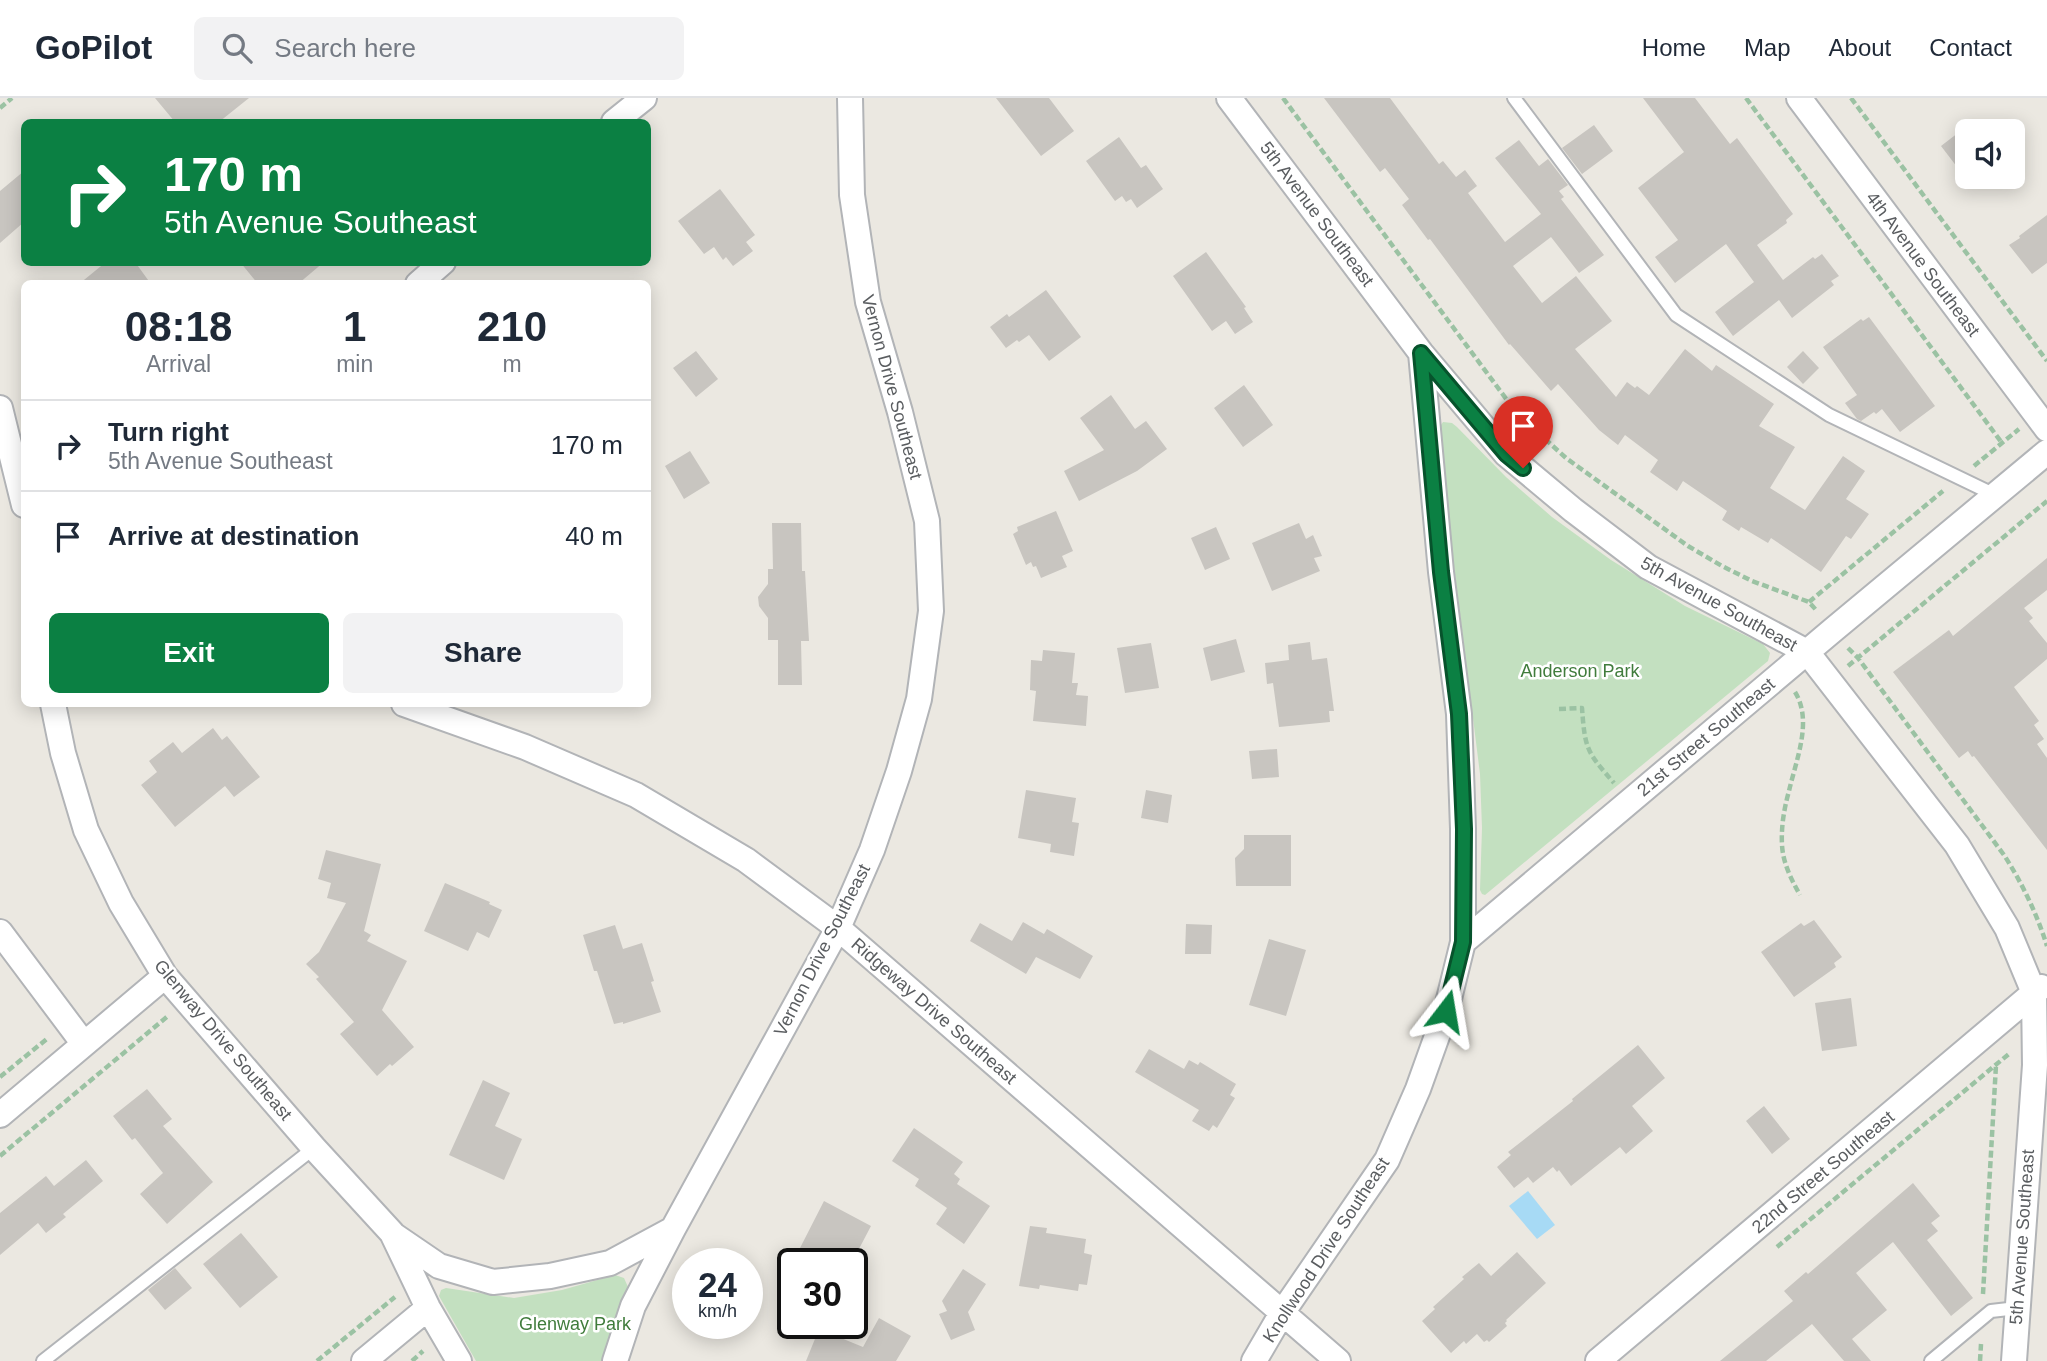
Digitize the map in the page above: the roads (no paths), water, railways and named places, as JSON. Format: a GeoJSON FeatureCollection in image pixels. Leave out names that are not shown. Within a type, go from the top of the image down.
{"type":"FeatureCollection","features":[{"type":"Feature","properties":{"kind":"street"},"geometry":{"type":"LineString","coordinates":[[618,119],[644,98]]}},
{"type":"Feature","properties":{"kind":"street","name":"Vernon Drive Southeast"},"geometry":{"type":"LineString","coordinates":[[615,1361],[633,1306],[838,928],[873,850],[919,699],[931,611],[927,521],[900,412],[868,302],[852,195],[850,98]]}},
{"type":"Feature","properties":{"kind":"street","name":"5th Avenue Southeast"},"geometry":{"type":"LineString","coordinates":[[1229,98],[1421,353],[1506,454],[1573,510],[1648,566],[1807,652],[1957,845],[2040,988],[2014,1361]]}},
{"type":"Feature","properties":{"kind":"street","name":"4th Avenue Southeast"},"geometry":{"type":"LineString","coordinates":[[1799,98],[2047,429]]}},
{"type":"Feature","properties":{"kind":"street"},"geometry":{"type":"LineString","coordinates":[[423,280],[438,266]]}},
{"type":"Feature","properties":{"kind":"street","name":"Knollwood Drive Southeast"},"geometry":{"type":"LineString","coordinates":[[1254,1361],[1282,1313],[1387,1160],[1418,1089],[1446,1011],[1463,942],[1464,829],[1459,714],[1441,572],[1421,353]]}},
{"type":"Feature","properties":{"kind":"street"},"geometry":{"type":"LineString","coordinates":[[0,408],[21,493]]}},
{"type":"Feature","properties":{"kind":"street","name":"21st Street Southeast"},"geometry":{"type":"LineString","coordinates":[[1463,942],[2047,452]]}},
{"type":"Feature","properties":{"kind":"street","name":"Glenway Drive Southeast"},"geometry":{"type":"LineString","coordinates":[[54,707],[63,753],[86,830],[121,903],[165,976],[391,1233],[439,1266],[493,1282],[550,1276],[610,1263],[673,1229]]}},
{"type":"Feature","properties":{"kind":"street","name":"Ridgeway Drive Southeast"},"geometry":{"type":"LineString","coordinates":[[412,707],[525,747],[636,795],[746,860],[838,928],[1338,1361]]}},
{"type":"Feature","properties":{"kind":"street"},"geometry":{"type":"LineString","coordinates":[[0,932],[84,1044]]}},
{"type":"Feature","properties":{"kind":"street"},"geometry":{"type":"LineString","coordinates":[[0,1115],[165,976]]}},
{"type":"Feature","properties":{"kind":"street","name":"22nd Street Southeast"},"geometry":{"type":"LineString","coordinates":[[1598,1361],[2040,988]]}},
{"type":"Feature","properties":{"kind":"street","name":"Glenway Drive Southeast"},"geometry":{"type":"LineString","coordinates":[[391,1233],[428,1308],[459,1361]]}},
{"type":"Feature","properties":{"kind":"street"},"geometry":{"type":"LineString","coordinates":[[364,1361],[428,1308]]}},
{"type":"Feature","properties":{"kind":"lane"},"geometry":{"type":"LineString","coordinates":[[1514,98],[1676,315],[1829,415],[1995,495]]}},
{"type":"Feature","properties":{"kind":"lane"},"geometry":{"type":"LineString","coordinates":[[43,1361],[314,1148]]}},
{"type":"Feature","properties":{"kind":"lane"},"geometry":{"type":"LineString","coordinates":[[1931,1361],[1991,1311],[2017,1308]]}},
{"type":"Feature","properties":{"kind":"water"},"geometry":{"type":"Polygon","coordinates":[[[1528,1191],[1555,1225],[1537,1239],[1509,1206],[1528,1191]]]}},
{"type":"Feature","properties":{"kind":"park label","name":"Anderson Park"},"geometry":{"type":"Point","coordinates":[1580,671]}},
{"type":"Feature","properties":{"kind":"park label","name":"Glenway Park"},"geometry":{"type":"Point","coordinates":[575,1324]}}]}
